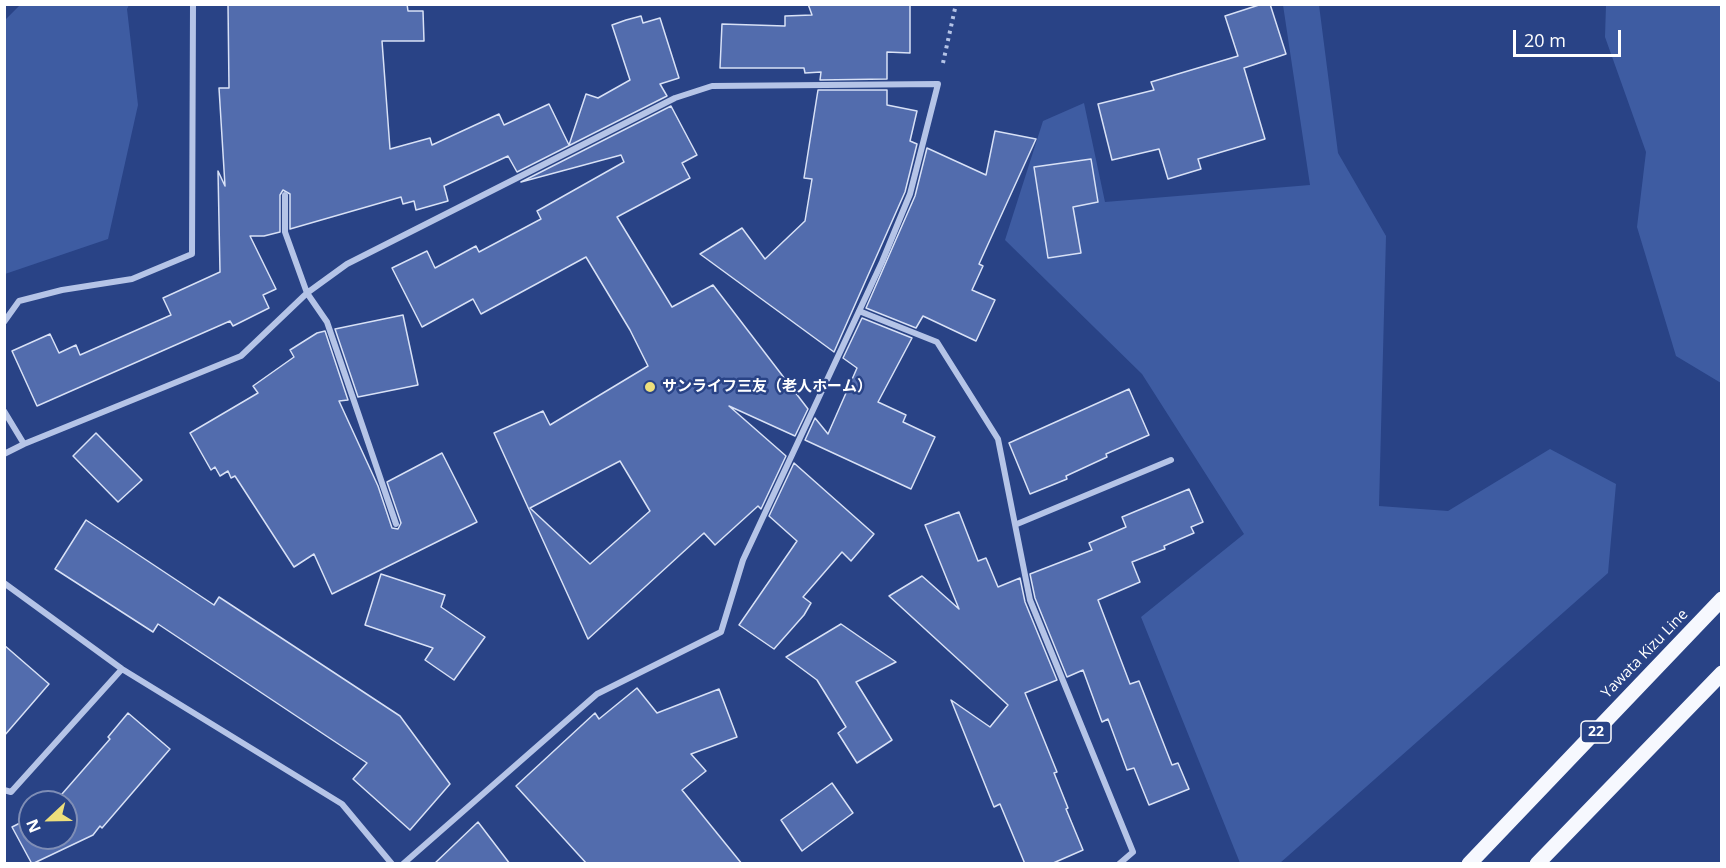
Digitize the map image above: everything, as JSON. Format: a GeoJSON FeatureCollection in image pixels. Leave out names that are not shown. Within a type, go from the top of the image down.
{"type":"FeatureCollection","features":[{"type":"Feature","properties":{"kind":"main road","name":"Yawata Kizu Line"},"geometry":{"type":"LineString","coordinates":[[1469,864],[1722,599]]}},
{"type":"Feature","properties":{"kind":"main road"},"geometry":{"type":"LineString","coordinates":[[1537,864],[1722,673]]}},
{"type":"Feature","properties":{"kind":"street"},"geometry":{"type":"LineString","coordinates":[[4,322],[20,301],[62,290],[132,279],[192,254],[193,4]]}},
{"type":"Feature","properties":{"kind":"street"},"geometry":{"type":"LineString","coordinates":[[4,454],[241,356],[307,292],[347,264],[675,98],[712,86],[938,84],[910,194],[859,311],[743,560],[720,632],[597,694],[403,864]]}},
{"type":"Feature","properties":{"kind":"street"},"geometry":{"type":"LineString","coordinates":[[285,195],[285,232],[307,292],[327,322],[396,524]]}},
{"type":"Feature","properties":{"kind":"street"},"geometry":{"type":"LineString","coordinates":[[859,311],[937,342],[998,439],[1017,524],[1030,600],[1133,852],[1119,864]]}},
{"type":"Feature","properties":{"kind":"street"},"geometry":{"type":"LineString","coordinates":[[4,411],[24,444]]}},
{"type":"Feature","properties":{"kind":"street"},"geometry":{"type":"LineString","coordinates":[[1017,524],[1171,460]]}},
{"type":"Feature","properties":{"kind":"street"},"geometry":{"type":"LineString","coordinates":[[4,583],[122,669],[342,804],[392,864]]}},
{"type":"Feature","properties":{"kind":"street"},"geometry":{"type":"LineString","coordinates":[[4,790],[11,792],[122,669]]}},
{"type":"Feature","properties":{"kind":"path"},"geometry":{"type":"LineString","coordinates":[[938,84],[956,4]]}},
{"type":"Feature","properties":{"kind":"shaded area"},"geometry":{"type":"Polygon","coordinates":[[[20,5],[129,5],[127,9],[138,105],[108,239],[5,274],[5,20],[20,5]]]}},
{"type":"Feature","properties":{"kind":"shaded area"},"geometry":{"type":"Polygon","coordinates":[[[1283,5],[1319,5],[1338,153],[1386,236],[1379,506],[1448,511],[1550,449],[1616,484],[1608,573],[1280,863],[1240,863],[1141,617],[1244,534],[1142,374],[1005,240],[1043,121],[1084,103],[1105,202],[1310,185],[1283,5]]]}},
{"type":"Feature","properties":{"kind":"shaded area"},"geometry":{"type":"Polygon","coordinates":[[[1606,5],[1721,5],[1721,383],[1676,356],[1637,227],[1646,152],[1605,37],[1606,5]]]}},
{"type":"Feature","properties":{"kind":"building"},"geometry":{"type":"Polygon","coordinates":[[[228,4],[407,4],[408,11],[423,11],[424,41],[382,41],[390,149],[430,138],[432,145],[499,114],[504,125],[549,104],[569,145],[586,94],[598,98],[630,80],[612,25],[641,16],[643,23],[660,18],[679,78],[660,84],[667,96],[517,172],[508,156],[444,186],[448,201],[416,210],[414,201],[403,204],[401,197],[290,229],[290,194],[283,190],[280,195],[280,232],[264,236],[250,236],[276,289],[263,295],[269,308],[233,326],[230,321],[37,406],[12,351],[50,334],[59,353],[76,345],[80,355],[171,315],[163,298],[220,272],[218,171],[225,186],[219,88],[229,88],[228,4]]]}},
{"type":"Feature","properties":{"kind":"building"},"geometry":{"type":"Polygon","coordinates":[[[808,4],[910,4],[910,53],[887,52],[887,79],[820,80],[821,72],[805,73],[804,68],[720,68],[722,24],[785,26],[785,16],[812,15],[808,4]]]}},
{"type":"Feature","properties":{"kind":"building"},"geometry":{"type":"Polygon","coordinates":[[[1262,4],[1270,4],[1286,54],[1244,68],[1265,139],[1198,159],[1201,169],[1168,179],[1159,149],[1112,160],[1098,104],[1154,90],[1151,82],[1238,56],[1225,16],[1262,4]]]}},
{"type":"Feature","properties":{"kind":"building"},"geometry":{"type":"Polygon","coordinates":[[[818,90],[887,90],[887,105],[917,111],[910,141],[917,144],[905,192],[834,352],[700,254],[742,228],[765,259],[805,221],[812,179],[804,178],[818,90]]]}},
{"type":"Feature","properties":{"kind":"building"},"geometry":{"type":"Polygon","coordinates":[[[671,106],[697,155],[682,163],[690,178],[617,217],[672,307],[713,285],[808,409],[795,436],[729,406],[786,456],[761,509],[758,506],[715,545],[704,533],[588,639],[494,433],[543,411],[550,425],[648,366],[630,330],[586,257],[481,314],[473,299],[422,327],[392,268],[427,251],[435,268],[476,246],[479,252],[541,219],[537,211],[624,162],[621,155],[521,182],[671,106]],[[620,461],[530,508],[590,564],[650,511],[620,461]]]}},
{"type":"Feature","properties":{"kind":"building"},"geometry":{"type":"Polygon","coordinates":[[[995,131],[1036,139],[979,264],[983,266],[972,290],[995,300],[976,341],[923,316],[916,328],[866,308],[915,196],[927,148],[986,175],[995,131]]]}},
{"type":"Feature","properties":{"kind":"building"},"geometry":{"type":"Polygon","coordinates":[[[1091,159],[1098,202],[1073,207],[1081,253],[1048,258],[1034,167],[1091,159]]]}},
{"type":"Feature","properties":{"kind":"building"},"geometry":{"type":"Polygon","coordinates":[[[403,315],[418,385],[358,397],[335,329],[403,315]]]}},
{"type":"Feature","properties":{"kind":"building"},"geometry":{"type":"Polygon","coordinates":[[[862,318],[912,338],[878,402],[906,415],[903,422],[935,437],[911,489],[805,440],[815,418],[828,434],[857,368],[843,358],[862,318]]]}},
{"type":"Feature","properties":{"kind":"building"},"geometry":{"type":"Polygon","coordinates":[[[325,331],[348,400],[339,401],[378,486],[392,528],[398,529],[401,523],[387,482],[442,453],[477,522],[332,594],[314,554],[294,567],[235,476],[231,478],[228,471],[220,476],[215,467],[211,470],[190,433],[258,393],[253,386],[294,357],[290,350],[317,333],[325,331]]]}},
{"type":"Feature","properties":{"kind":"building"},"geometry":{"type":"Polygon","coordinates":[[[1129,389],[1149,435],[1106,454],[1107,457],[1066,476],[1067,479],[1030,494],[1009,443],[1129,389]]]}},
{"type":"Feature","properties":{"kind":"building"},"geometry":{"type":"Polygon","coordinates":[[[96,433],[142,480],[118,502],[73,456],[96,433]]]}},
{"type":"Feature","properties":{"kind":"building"},"geometry":{"type":"Polygon","coordinates":[[[794,463],[874,534],[851,561],[842,552],[803,597],[811,603],[804,615],[774,649],[739,625],[797,541],[769,516],[794,463]]]}},
{"type":"Feature","properties":{"kind":"building"},"geometry":{"type":"Polygon","coordinates":[[[1189,489],[1203,522],[1191,527],[1194,533],[1164,546],[1165,549],[1132,562],[1140,582],[1098,600],[1130,684],[1139,681],[1172,765],[1178,763],[1189,789],[1149,805],[1134,768],[1127,770],[1108,719],[1102,722],[1083,670],[1067,677],[1035,598],[1030,574],[1092,550],[1089,543],[1126,527],[1122,517],[1189,489]]]}},
{"type":"Feature","properties":{"kind":"building"},"geometry":{"type":"Polygon","coordinates":[[[959,512],[978,561],[986,558],[998,587],[1020,578],[1025,602],[1057,680],[1025,693],[1057,772],[1054,773],[1068,808],[1066,809],[1083,850],[1051,864],[1025,864],[1000,804],[994,807],[951,700],[990,727],[1008,705],[889,596],[922,576],[959,609],[925,525],[959,512]]]}},
{"type":"Feature","properties":{"kind":"building"},"geometry":{"type":"Polygon","coordinates":[[[86,520],[214,605],[219,597],[400,716],[450,784],[410,830],[353,779],[367,763],[158,624],[153,632],[55,569],[86,520]]]}},
{"type":"Feature","properties":{"kind":"building"},"geometry":{"type":"Polygon","coordinates":[[[381,574],[445,595],[441,607],[485,637],[454,680],[425,660],[433,648],[365,625],[381,574]]]}},
{"type":"Feature","properties":{"kind":"building"},"geometry":{"type":"Polygon","coordinates":[[[841,624],[896,662],[856,682],[892,740],[857,763],[838,733],[846,727],[817,680],[786,657],[841,624]]]}},
{"type":"Feature","properties":{"kind":"building"},"geometry":{"type":"Polygon","coordinates":[[[4,645],[49,684],[4,736],[4,645]]]}},
{"type":"Feature","properties":{"kind":"building"},"geometry":{"type":"Polygon","coordinates":[[[637,688],[657,713],[719,689],[737,737],[691,754],[706,771],[682,790],[742,864],[587,864],[516,786],[595,713],[599,719],[637,688]]]}},
{"type":"Feature","properties":{"kind":"building"},"geometry":{"type":"Polygon","coordinates":[[[128,713],[170,749],[102,828],[100,826],[93,835],[78,842],[78,790],[65,790],[110,739],[108,737],[128,713]]]}},
{"type":"Feature","properties":{"kind":"building"},"geometry":{"type":"Polygon","coordinates":[[[832,783],[853,813],[802,851],[781,820],[832,783]]]}},
{"type":"Feature","properties":{"kind":"building"},"geometry":{"type":"Polygon","coordinates":[[[478,822],[510,864],[434,864],[478,822]]]}},
{"type":"Feature","properties":{"kind":"building"},"geometry":{"type":"Polygon","coordinates":[[[18,824],[18,838],[12,827],[18,824]]]}},
{"type":"Feature","properties":{"kind":"building"},"geometry":{"type":"Polygon","coordinates":[[[24,850],[61,850],[32,864],[24,850]]]}},
{"type":"Feature","properties":{"kind":"place","name":"サンライフ三友（老人ホーム）"},"geometry":{"type":"Point","coordinates":[650,387]}}]}
